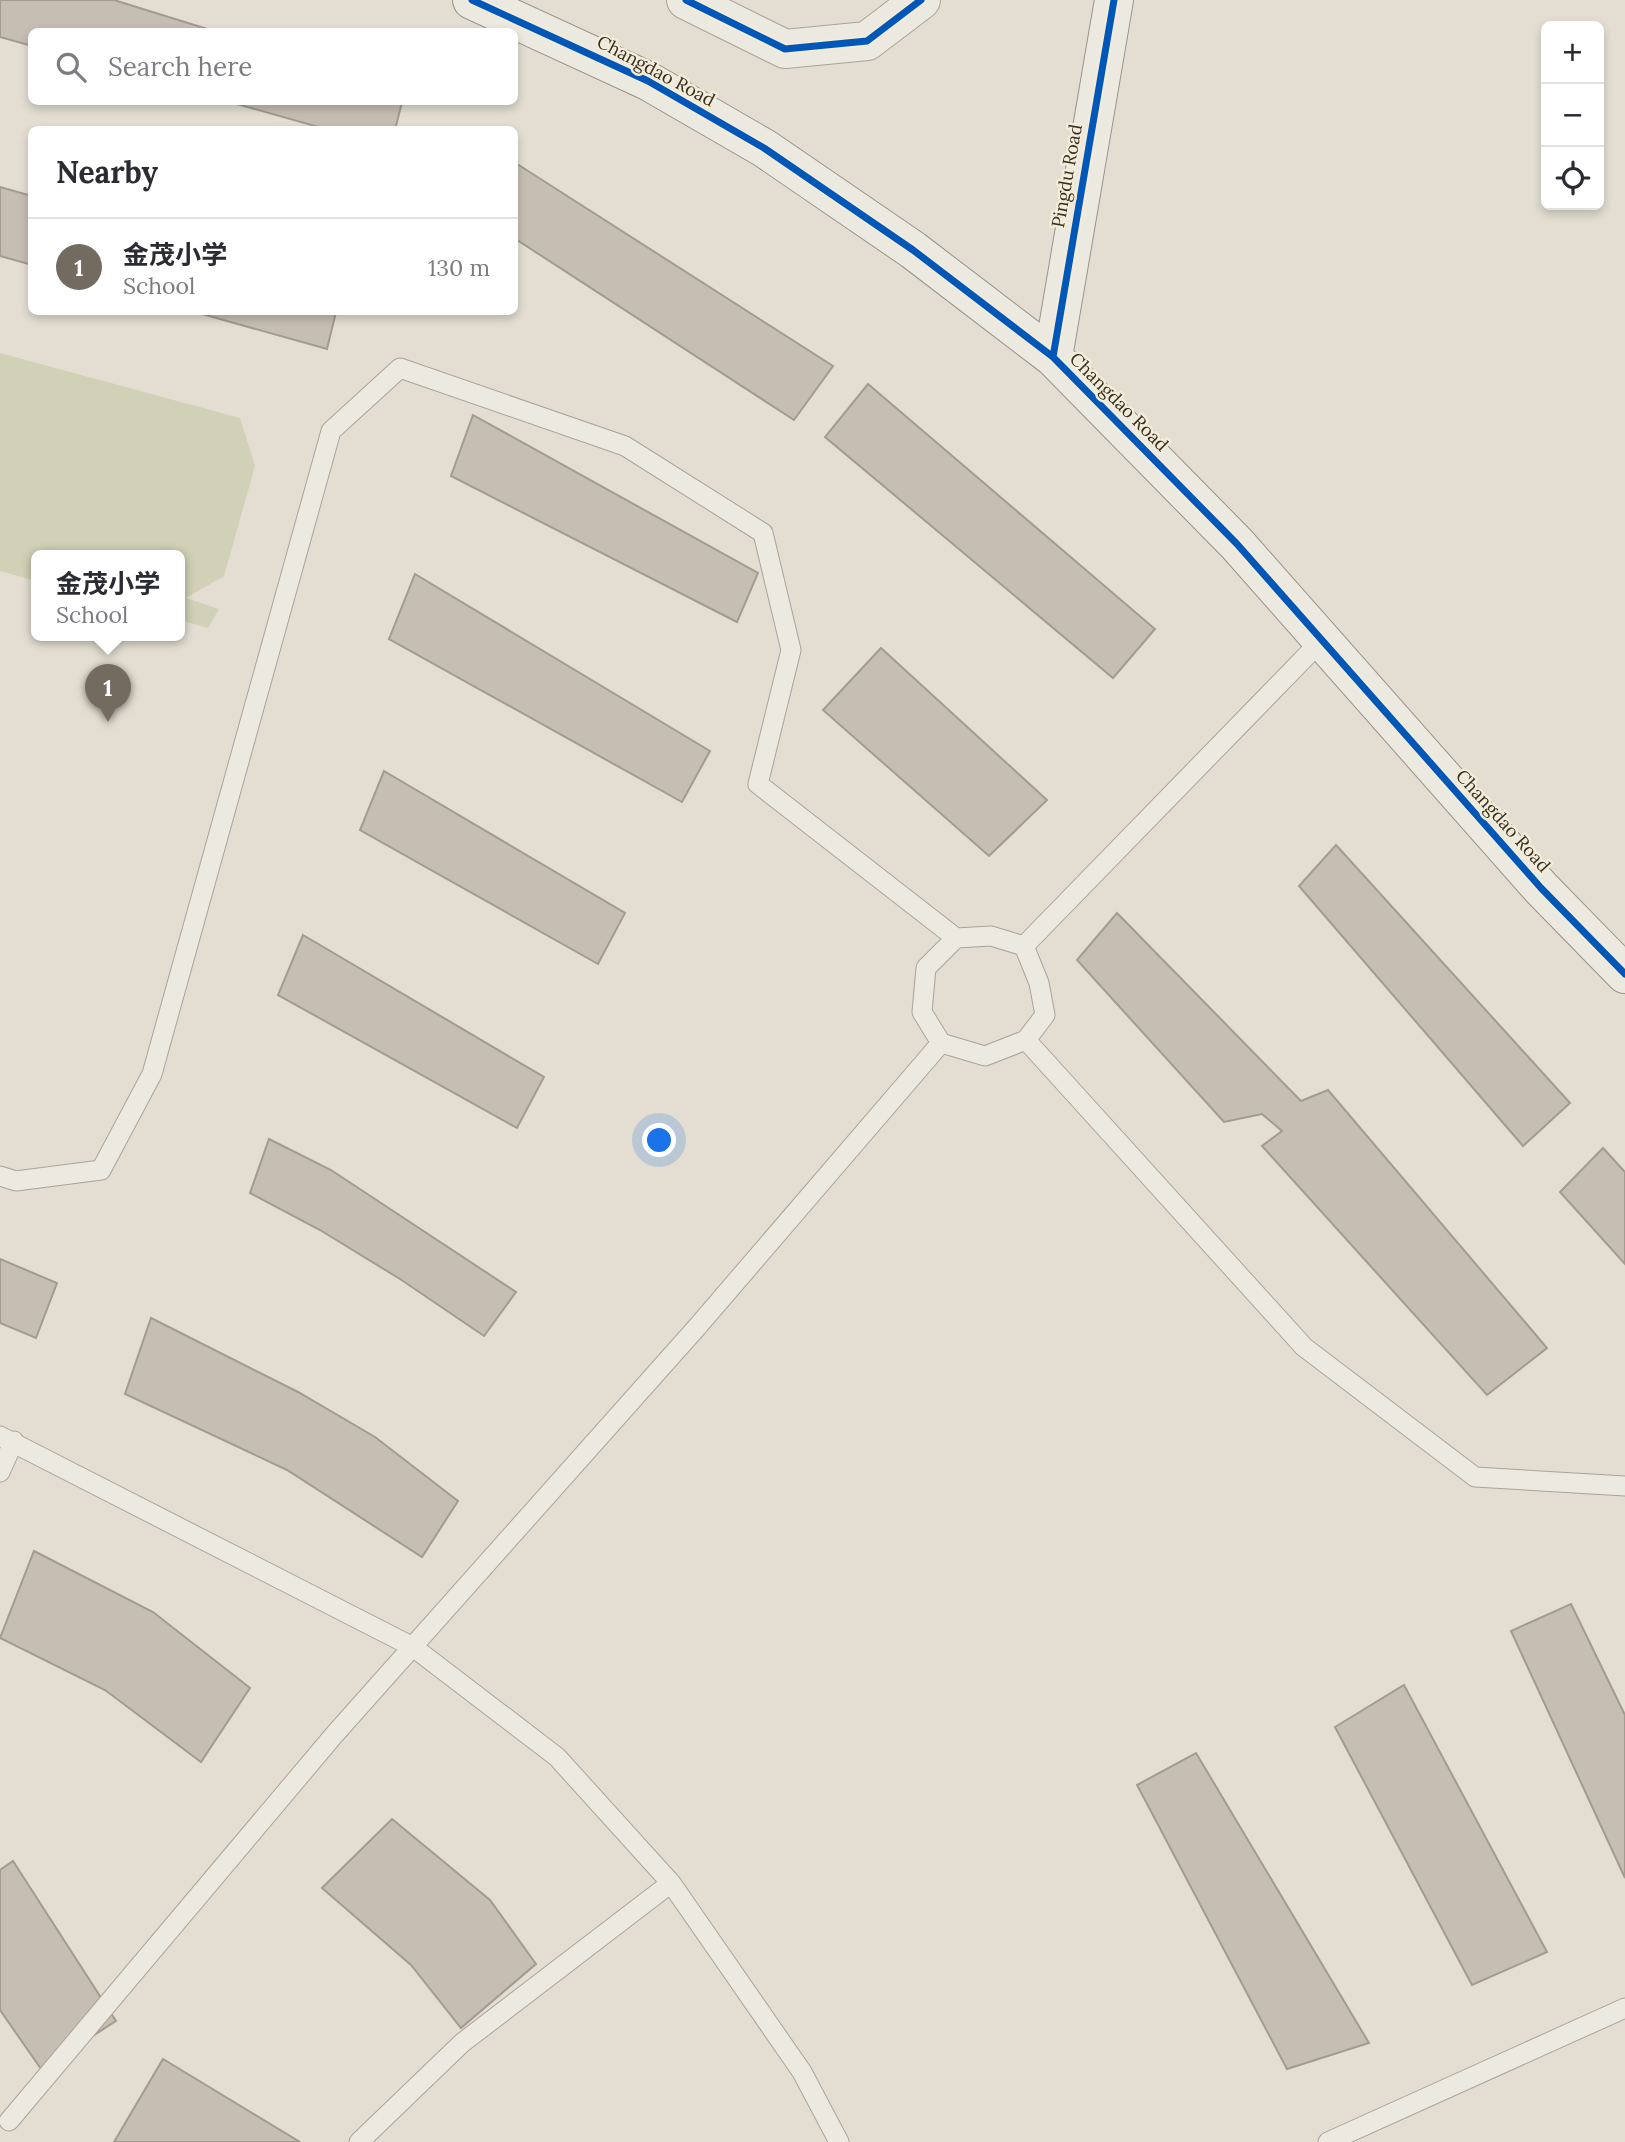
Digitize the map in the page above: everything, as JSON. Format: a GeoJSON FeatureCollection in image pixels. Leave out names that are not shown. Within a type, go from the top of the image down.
{"type":"FeatureCollection","features":[{"type":"Feature","properties":{"kind":"street","name":"Changdao Road"},"geometry":{"type":"LineString","coordinates":[[472,0],[648,80],[764,148],[913,250],[1053,357],[1237,544],[1541,888],[1625,974]]}},
{"type":"Feature","properties":{"kind":"street"},"geometry":{"type":"LineString","coordinates":[[686,0],[785,49],[867,41],[920,0]]}},
{"type":"Feature","properties":{"kind":"street","name":"Pingdu Road"},"geometry":{"type":"LineString","coordinates":[[1053,357],[1114,0]]}},
{"type":"Feature","properties":{"kind":"lane"},"geometry":{"type":"LineString","coordinates":[[0,1176],[16,1181],[101,1170],[152,1073],[331,431],[400,368],[625,446],[763,533],[791,650],[758,784],[956,938],[991,936],[1024,946]]}},
{"type":"Feature","properties":{"kind":"lane"},"geometry":{"type":"LineString","coordinates":[[1024,946],[1322,640]]}},
{"type":"Feature","properties":{"kind":"lane"},"geometry":{"type":"LineString","coordinates":[[956,938],[926,968],[922,1012],[941,1043],[985,1056],[1026,1040],[1045,1015],[1039,983],[1024,946]]}},
{"type":"Feature","properties":{"kind":"lane"},"geometry":{"type":"LineString","coordinates":[[1026,1040],[1304,1347],[1475,1477],[1625,1486]]}},
{"type":"Feature","properties":{"kind":"lane"},"geometry":{"type":"LineString","coordinates":[[9,2121],[413,1647],[698,1326],[941,1043]]}},
{"type":"Feature","properties":{"kind":"lane"},"geometry":{"type":"LineString","coordinates":[[0,1472],[7,1438],[413,1647],[557,1757],[671,1883],[802,2072],[839,2142]]}},
{"type":"Feature","properties":{"kind":"lane"},"geometry":{"type":"LineString","coordinates":[[359,2142],[462,2043],[671,1883]]}},
{"type":"Feature","properties":{"kind":"lane"},"geometry":{"type":"LineString","coordinates":[[1328,2142],[1625,2008]]}},
{"type":"Feature","properties":{"kind":"green space"},"geometry":{"type":"Polygon","coordinates":[[[0,353],[240,418],[255,466],[224,576],[186,598],[219,609],[208,628],[185,621],[185,550],[31,550],[31,580],[0,571],[0,353]]]}},
{"type":"Feature","properties":{"kind":"building"},"geometry":{"type":"Polygon","coordinates":[[[0,0],[114,0],[204,28],[28,28],[28,45],[0,37],[0,0]]]}},
{"type":"Feature","properties":{"kind":"building"},"geometry":{"type":"Polygon","coordinates":[[[241,105],[401,105],[396,126],[315,126],[241,105]]]}},
{"type":"Feature","properties":{"kind":"building"},"geometry":{"type":"Polygon","coordinates":[[[518,165],[833,366],[794,420],[518,241],[518,165]]]}},
{"type":"Feature","properties":{"kind":"building"},"geometry":{"type":"Polygon","coordinates":[[[0,187],[28,195],[28,264],[0,256],[0,187]]]}},
{"type":"Feature","properties":{"kind":"building"},"geometry":{"type":"Polygon","coordinates":[[[206,315],[335,315],[327,349],[206,315]]]}},
{"type":"Feature","properties":{"kind":"building"},"geometry":{"type":"Polygon","coordinates":[[[868,384],[1155,629],[1113,678],[825,437],[868,384]]]}},
{"type":"Feature","properties":{"kind":"building"},"geometry":{"type":"Polygon","coordinates":[[[473,415],[758,573],[737,622],[451,476],[473,415]]]}},
{"type":"Feature","properties":{"kind":"building"},"geometry":{"type":"Polygon","coordinates":[[[415,574],[710,751],[682,802],[389,639],[415,574]]]}},
{"type":"Feature","properties":{"kind":"building"},"geometry":{"type":"Polygon","coordinates":[[[881,648],[1047,800],[989,856],[823,710],[881,648]]]}},
{"type":"Feature","properties":{"kind":"building"},"geometry":{"type":"Polygon","coordinates":[[[384,771],[625,913],[598,964],[360,830],[384,771]]]}},
{"type":"Feature","properties":{"kind":"building"},"geometry":{"type":"Polygon","coordinates":[[[1336,845],[1570,1103],[1523,1146],[1299,886],[1336,845]]]}},
{"type":"Feature","properties":{"kind":"building"},"geometry":{"type":"Polygon","coordinates":[[[1117,913],[1301,1101],[1328,1090],[1547,1348],[1487,1395],[1262,1146],[1282,1131],[1262,1114],[1224,1122],[1077,960],[1117,913]]]}},
{"type":"Feature","properties":{"kind":"building"},"geometry":{"type":"Polygon","coordinates":[[[303,935],[544,1077],[517,1128],[278,995],[303,935]]]}},
{"type":"Feature","properties":{"kind":"building"},"geometry":{"type":"Polygon","coordinates":[[[269,1139],[331,1170],[516,1292],[484,1336],[400,1279],[320,1230],[250,1193],[269,1139]]]}},
{"type":"Feature","properties":{"kind":"building"},"geometry":{"type":"Polygon","coordinates":[[[1603,1148],[1625,1172],[1625,1264],[1560,1192],[1603,1148]]]}},
{"type":"Feature","properties":{"kind":"building"},"geometry":{"type":"Polygon","coordinates":[[[0,1259],[57,1283],[36,1338],[0,1323],[0,1259]]]}},
{"type":"Feature","properties":{"kind":"building"},"geometry":{"type":"Polygon","coordinates":[[[151,1318],[298,1392],[375,1437],[458,1501],[422,1557],[287,1470],[125,1394],[151,1318]]]}},
{"type":"Feature","properties":{"kind":"building"},"geometry":{"type":"Polygon","coordinates":[[[34,1551],[153,1612],[250,1688],[201,1762],[105,1690],[0,1638],[34,1551]]]}},
{"type":"Feature","properties":{"kind":"building"},"geometry":{"type":"Polygon","coordinates":[[[1571,1604],[1625,1715],[1625,1878],[1511,1631],[1571,1604]]]}},
{"type":"Feature","properties":{"kind":"building"},"geometry":{"type":"Polygon","coordinates":[[[1404,1685],[1547,1952],[1472,1985],[1335,1727],[1404,1685]]]}},
{"type":"Feature","properties":{"kind":"building"},"geometry":{"type":"Polygon","coordinates":[[[1196,1753],[1369,2043],[1287,2069],[1137,1785],[1196,1753]]]}},
{"type":"Feature","properties":{"kind":"building"},"geometry":{"type":"Polygon","coordinates":[[[392,1819],[490,1900],[536,1964],[461,2028],[411,1965],[322,1888],[392,1819]]]}},
{"type":"Feature","properties":{"kind":"building"},"geometry":{"type":"Polygon","coordinates":[[[13,1861],[116,2021],[41,2069],[0,2010],[0,1870],[13,1861]]]}},
{"type":"Feature","properties":{"kind":"building"},"geometry":{"type":"Polygon","coordinates":[[[163,2059],[300,2142],[114,2142],[163,2059]]]}},
{"type":"Feature","properties":{"kind":"cycle path"},"geometry":{"type":"LineString","coordinates":[[472,0],[648,81],[764,148],[913,250],[1053,357],[1237,544],[1541,888],[1625,974]]}},
{"type":"Feature","properties":{"kind":"cycle path"},"geometry":{"type":"LineString","coordinates":[[686,0],[785,49],[867,41],[921,0]]}},
{"type":"Feature","properties":{"kind":"cycle path"},"geometry":{"type":"LineString","coordinates":[[1053,357],[1114,0]]}},
{"type":"Feature","properties":{"kind":"place","name":"金茂小学"},"geometry":{"type":"Point","coordinates":[108,722]}}]}
